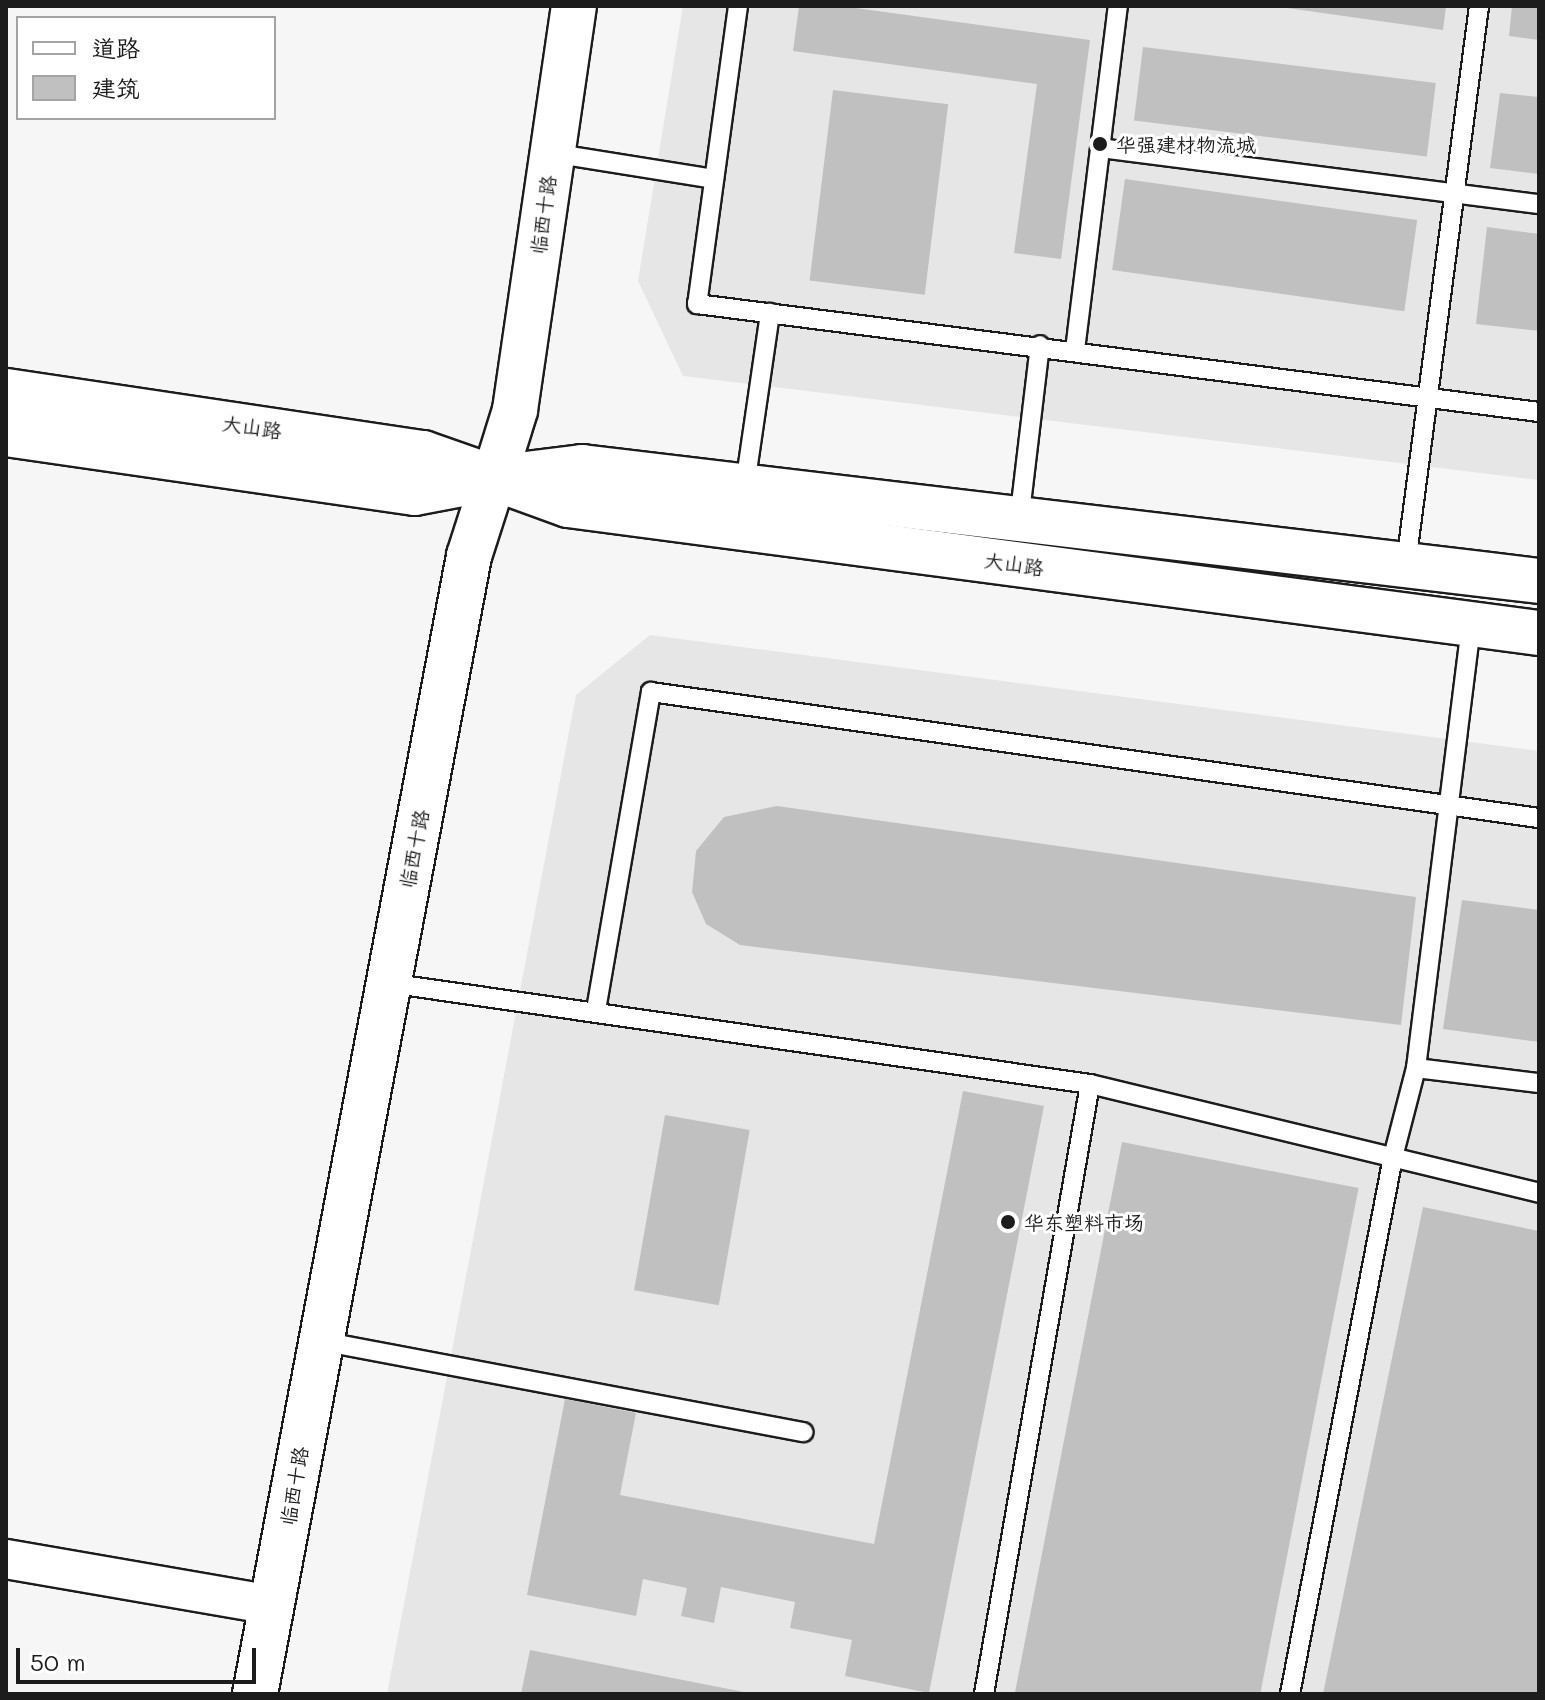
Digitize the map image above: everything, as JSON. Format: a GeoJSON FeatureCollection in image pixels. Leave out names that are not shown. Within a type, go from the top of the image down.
{"type":"FeatureCollection","features":[{"type":"Feature","properties":{"kind":"main road","name":"临西十路"},"geometry":{"type":"LineString","coordinates":[[255,1694],[469,556],[515,410],[574,6]]}},
{"type":"Feature","properties":{"kind":"main road","name":"大山路"},"geometry":{"type":"LineString","coordinates":[[6,391],[423,453],[568,505],[1539,633]]}},
{"type":"Feature","properties":{"kind":"main road","name":"大山路"},"geometry":{"type":"LineString","coordinates":[[6,434],[415,493],[494,478],[582,467],[1539,581]]}},
{"type":"Feature","properties":{"kind":"street"},"geometry":{"type":"LineString","coordinates":[[6,1559],[272,1605]]}},
{"type":"Feature","properties":{"kind":"lane"},"geometry":{"type":"LineString","coordinates":[[738,6],[697,304],[1040,345],[1539,412]]}},
{"type":"Feature","properties":{"kind":"lane"},"geometry":{"type":"LineString","coordinates":[[1075,350],[1118,6]]}},
{"type":"Feature","properties":{"kind":"lane"},"geometry":{"type":"LineString","coordinates":[[1406,563],[1479,6]]}},
{"type":"Feature","properties":{"kind":"lane"},"geometry":{"type":"LineString","coordinates":[[1100,148],[1539,204]]}},
{"type":"Feature","properties":{"kind":"lane"},"geometry":{"type":"LineString","coordinates":[[552,153],[714,179]]}},
{"type":"Feature","properties":{"kind":"lane"},"geometry":{"type":"LineString","coordinates":[[745,485],[770,313]]}},
{"type":"Feature","properties":{"kind":"lane"},"geometry":{"type":"LineString","coordinates":[[1019,521],[1040,345]]}},
{"type":"Feature","properties":{"kind":"lane"},"geometry":{"type":"LineString","coordinates":[[1290,1694],[1393,1157],[1416,1068],[1471,624]]}},
{"type":"Feature","properties":{"kind":"lane"},"geometry":{"type":"LineString","coordinates":[[596,1010],[651,692],[1539,818]]}},
{"type":"Feature","properties":{"kind":"lane"},"geometry":{"type":"LineString","coordinates":[[388,983],[596,1010],[1090,1084],[1539,1193]]}},
{"type":"Feature","properties":{"kind":"lane"},"geometry":{"type":"LineString","coordinates":[[1416,1068],[1539,1083]]}},
{"type":"Feature","properties":{"kind":"lane"},"geometry":{"type":"LineString","coordinates":[[984,1694],[1090,1084]]}},
{"type":"Feature","properties":{"kind":"lane"},"geometry":{"type":"LineString","coordinates":[[321,1341],[804,1432]]}},
{"type":"Feature","properties":{"kind":"shaded area","name":"华强建材物流城"},"geometry":{"type":"Polygon","coordinates":[[[683,6],[1539,6],[1539,480],[683,376],[638,281],[683,6]]]}},
{"type":"Feature","properties":{"kind":"shaded area","name":"华东塑料市场"},"geometry":{"type":"Polygon","coordinates":[[[650,635],[1539,751],[1539,1694],[387,1694],[576,695],[650,635]]]}},
{"type":"Feature","properties":{"kind":"building"},"geometry":{"type":"Polygon","coordinates":[[[799,6],[841,6],[1090,40],[1061,259],[1014,253],[1037,84],[793,51],[799,6]]]}},
{"type":"Feature","properties":{"kind":"building"},"geometry":{"type":"Polygon","coordinates":[[[1273,6],[1446,6],[1443,30],[1273,6]]]}},
{"type":"Feature","properties":{"kind":"building"},"geometry":{"type":"Polygon","coordinates":[[[1512,6],[1539,6],[1539,40],[1509,36],[1512,6]]]}},
{"type":"Feature","properties":{"kind":"building"},"geometry":{"type":"Polygon","coordinates":[[[1143,47],[1436,83],[1427,156],[1134,120],[1143,47]]]}},
{"type":"Feature","properties":{"kind":"building"},"geometry":{"type":"Polygon","coordinates":[[[833,90],[948,104],[925,295],[810,281],[833,90]]]}},
{"type":"Feature","properties":{"kind":"building"},"geometry":{"type":"Polygon","coordinates":[[[1500,93],[1539,97],[1539,174],[1490,168],[1500,93]]]}},
{"type":"Feature","properties":{"kind":"building"},"geometry":{"type":"Polygon","coordinates":[[[1125,179],[1417,220],[1404,311],[1112,270],[1125,179]]]}},
{"type":"Feature","properties":{"kind":"building"},"geometry":{"type":"Polygon","coordinates":[[[1487,227],[1539,234],[1539,331],[1476,324],[1487,227]]]}},
{"type":"Feature","properties":{"kind":"building"},"geometry":{"type":"Polygon","coordinates":[[[777,806],[1416,897],[1401,1025],[740,945],[706,924],[692,892],[696,851],[724,817],[777,806]]]}},
{"type":"Feature","properties":{"kind":"building"},"geometry":{"type":"Polygon","coordinates":[[[1462,900],[1539,910],[1539,1042],[1443,1029],[1462,900]]]}},
{"type":"Feature","properties":{"kind":"building"},"geometry":{"type":"Polygon","coordinates":[[[963,1091],[1044,1106],[929,1693],[845,1676],[852,1640],[790,1628],[795,1602],[721,1587],[714,1623],[681,1616],[687,1588],[643,1579],[636,1616],[527,1595],[565,1399],[636,1413],[620,1495],[874,1544],[963,1091]]]}},
{"type":"Feature","properties":{"kind":"building"},"geometry":{"type":"Polygon","coordinates":[[[665,1115],[750,1130],[719,1305],[634,1290],[665,1115]]]}},
{"type":"Feature","properties":{"kind":"building"},"geometry":{"type":"Polygon","coordinates":[[[1122,1142],[1359,1188],[1260,1694],[1015,1694],[1122,1142]]]}},
{"type":"Feature","properties":{"kind":"building"},"geometry":{"type":"Polygon","coordinates":[[[1423,1207],[1539,1231],[1539,1694],[1323,1694],[1423,1207]]]}},
{"type":"Feature","properties":{"kind":"building"},"geometry":{"type":"Polygon","coordinates":[[[530,1650],[749,1693],[749,1694],[521,1694],[530,1650]]]}},
{"type":"Feature","properties":{"kind":"place","name":"华强建材物流城"},"geometry":{"type":"Point","coordinates":[1100,144]}},
{"type":"Feature","properties":{"kind":"place","name":"华东塑料市场"},"geometry":{"type":"Point","coordinates":[1008,1222]}}]}
